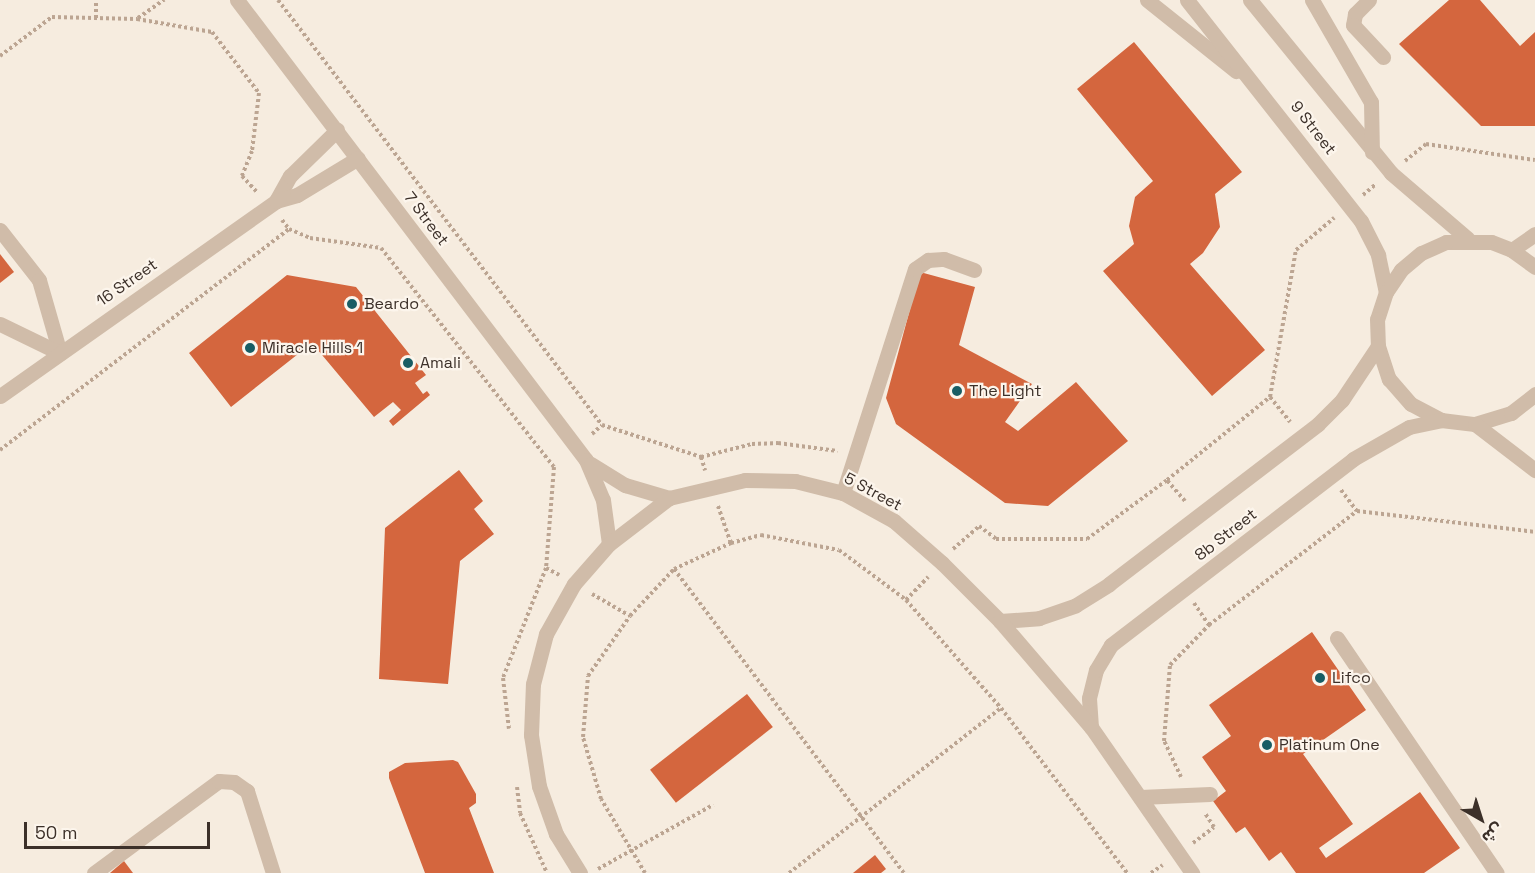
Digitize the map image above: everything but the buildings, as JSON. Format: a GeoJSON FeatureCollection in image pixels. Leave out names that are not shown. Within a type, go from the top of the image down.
{"type":"FeatureCollection","features":[{"type":"Feature","properties":{"kind":"street","name":"7 Street"},"geometry":{"type":"LineString","coordinates":[[237,0],[586,460],[603,500],[609,544]]}},
{"type":"Feature","properties":{"kind":"street"},"geometry":{"type":"LineString","coordinates":[[1147,0],[1260,89]]}},
{"type":"Feature","properties":{"kind":"street","name":"9 Street"},"geometry":{"type":"LineString","coordinates":[[1187,0],[1351,205],[1378,255],[1386,292]]}},
{"type":"Feature","properties":{"kind":"street","name":"9 Street"},"geometry":{"type":"LineString","coordinates":[[1250,0],[1372,152],[1391,172],[1468,239]]}},
{"type":"Feature","properties":{"kind":"street"},"geometry":{"type":"LineString","coordinates":[[1312,0],[1371,102],[1372,152]]}},
{"type":"Feature","properties":{"kind":"street"},"geometry":{"type":"LineString","coordinates":[[1369,0],[1355,14],[1353,25],[1383,57]]}},
{"type":"Feature","properties":{"kind":"street","name":"16 Street"},"geometry":{"type":"LineString","coordinates":[[272,203],[290,176],[337,130]]}},
{"type":"Feature","properties":{"kind":"street","name":"16 Street"},"geometry":{"type":"LineString","coordinates":[[0,396],[272,203],[297,195],[358,158]]}},
{"type":"Feature","properties":{"kind":"street"},"geometry":{"type":"LineString","coordinates":[[0,230],[45,292],[60,353]]}},
{"type":"Feature","properties":{"kind":"street"},"geometry":{"type":"LineString","coordinates":[[1512,250],[1535,234]]}},
{"type":"Feature","properties":{"kind":"street"},"geometry":{"type":"LineString","coordinates":[[1535,267],[1512,250],[1468,239],[1446,242],[1421,253],[1401,270],[1386,292],[1377,319],[1377,346],[1389,379],[1411,404],[1441,420],[1475,424],[1511,414],[1535,394]]}},
{"type":"Feature","properties":{"kind":"street"},"geometry":{"type":"LineString","coordinates":[[843,493],[915,269],[928,260],[944,259],[974,270]]}},
{"type":"Feature","properties":{"kind":"street"},"geometry":{"type":"LineString","coordinates":[[0,324],[60,353]]}},
{"type":"Feature","properties":{"kind":"street","name":"8b Street"},"geometry":{"type":"LineString","coordinates":[[1000,621],[1039,618],[1076,605],[1110,584],[1301,437],[1342,400],[1377,346]]}},
{"type":"Feature","properties":{"kind":"street","name":"8b Street"},"geometry":{"type":"LineString","coordinates":[[1091,727],[1089,698],[1096,670],[1111,645],[1353,459],[1409,427],[1441,420]]}},
{"type":"Feature","properties":{"kind":"street"},"geometry":{"type":"LineString","coordinates":[[1475,424],[1535,470]]}},
{"type":"Feature","properties":{"kind":"street","name":"7 Street"},"geometry":{"type":"LineString","coordinates":[[586,460],[625,486],[669,498]]}},
{"type":"Feature","properties":{"kind":"street","name":"5 Street"},"geometry":{"type":"LineString","coordinates":[[580,873],[556,834],[539,786],[531,735],[533,684],[546,634],[574,584],[609,544],[669,498],[745,480],[795,481],[843,493],[894,521],[942,563],[1000,621],[1091,727],[1192,873]]}},
{"type":"Feature","properties":{"kind":"street"},"geometry":{"type":"LineString","coordinates":[[1337,638],[1497,873]]}},
{"type":"Feature","properties":{"kind":"street"},"geometry":{"type":"LineString","coordinates":[[94,873],[219,781],[234,782],[247,791],[273,873]]}},
{"type":"Feature","properties":{"kind":"street"},"geometry":{"type":"LineString","coordinates":[[1140,797],[1210,794]]}},
{"type":"Feature","properties":{"kind":"path"},"geometry":{"type":"LineString","coordinates":[[96,0],[96,18]]}},
{"type":"Feature","properties":{"kind":"path"},"geometry":{"type":"LineString","coordinates":[[137,19],[164,0]]}},
{"type":"Feature","properties":{"kind":"path"},"geometry":{"type":"LineString","coordinates":[[278,0],[602,425],[701,457],[752,444],[778,443],[804,444],[855,456]]}},
{"type":"Feature","properties":{"kind":"path"},"geometry":{"type":"LineString","coordinates":[[0,56],[52,17],[137,19],[212,32],[259,93],[252,151],[242,176],[272,203],[289,229],[310,238],[381,248],[554,467],[546,568],[503,678],[510,734]]}},
{"type":"Feature","properties":{"kind":"path"},"geometry":{"type":"LineString","coordinates":[[906,600],[979,526],[996,538],[1056,542],[1087,539],[1167,480],[1270,397],[1296,250],[1426,144],[1535,160]]}},
{"type":"Feature","properties":{"kind":"path"},"geometry":{"type":"LineString","coordinates":[[0,450],[289,229]]}},
{"type":"Feature","properties":{"kind":"path"},"geometry":{"type":"LineString","coordinates":[[1270,397],[1301,437]]}},
{"type":"Feature","properties":{"kind":"path"},"geometry":{"type":"LineString","coordinates":[[1167,480],[1198,516]]}},
{"type":"Feature","properties":{"kind":"path"},"geometry":{"type":"LineString","coordinates":[[1151,873],[1214,827],[1192,793],[1164,741],[1165,692],[1170,665],[1209,624],[1357,511],[1535,532]]}},
{"type":"Feature","properties":{"kind":"path"},"geometry":{"type":"LineString","coordinates":[[645,873],[601,799],[583,737],[588,676],[630,616],[674,569],[731,543],[761,535],[839,550],[906,600],[1001,708],[1127,873]]}},
{"type":"Feature","properties":{"kind":"path"},"geometry":{"type":"LineString","coordinates":[[674,569],[904,873]]}},
{"type":"Feature","properties":{"kind":"path"},"geometry":{"type":"LineString","coordinates":[[1184,591],[1209,624]]}},
{"type":"Feature","properties":{"kind":"path"},"geometry":{"type":"LineString","coordinates":[[789,873],[1001,708]]}},
{"type":"Feature","properties":{"kind":"path"},"geometry":{"type":"LineString","coordinates":[[516,779],[520,813],[547,873]]}},
{"type":"Feature","properties":{"kind":"path"},"geometry":{"type":"LineString","coordinates":[[591,873],[713,805]]}},
{"type":"Feature","properties":{"kind":"place","name":"Beardo"},"geometry":{"type":"Point","coordinates":[352,304]}},
{"type":"Feature","properties":{"kind":"place","name":"Miracle Hills 1"},"geometry":{"type":"Point","coordinates":[250,348]}},
{"type":"Feature","properties":{"kind":"place","name":"Amali"},"geometry":{"type":"Point","coordinates":[408,363]}},
{"type":"Feature","properties":{"kind":"place","name":"The Light"},"geometry":{"type":"Point","coordinates":[957,391]}},
{"type":"Feature","properties":{"kind":"place","name":"Lifco"},"geometry":{"type":"Point","coordinates":[1320,678]}},
{"type":"Feature","properties":{"kind":"place","name":"Platinum One"},"geometry":{"type":"Point","coordinates":[1267,745]}}]}
